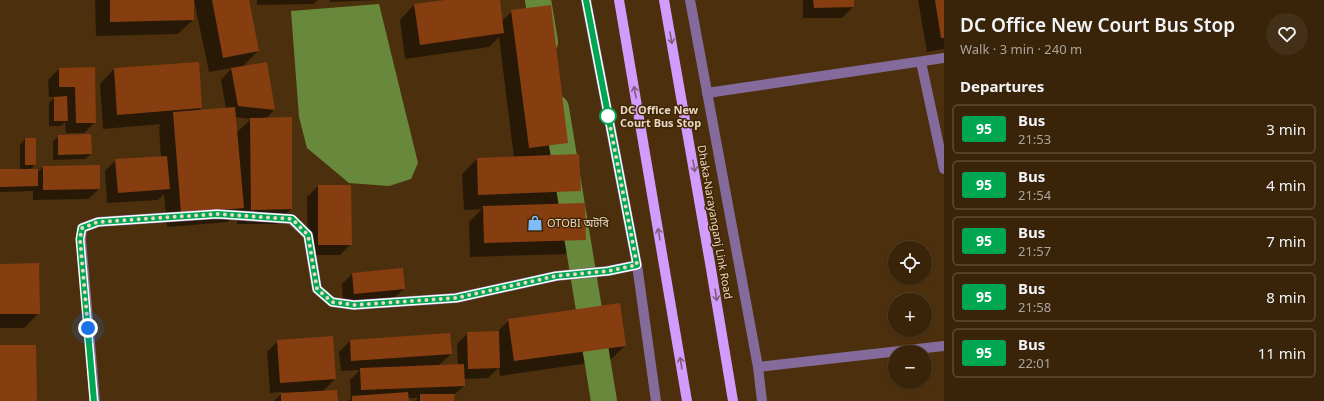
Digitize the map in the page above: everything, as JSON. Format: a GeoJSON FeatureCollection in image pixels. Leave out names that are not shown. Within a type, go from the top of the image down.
{"type":"FeatureCollection","features":[{"type":"Feature","properties":{"kind":"main road"},"geometry":{"type":"LineString","coordinates":[[619,0],[687,401]]}},
{"type":"Feature","properties":{"kind":"main road","name":"Dhaka-Narayanganj Link Road"},"geometry":{"type":"LineString","coordinates":[[664,0],[733,401]]}},
{"type":"Feature","properties":{"kind":"street"},"geometry":{"type":"LineString","coordinates":[[586,0],[637,265],[656,401]]}},
{"type":"Feature","properties":{"kind":"street"},"geometry":{"type":"LineString","coordinates":[[690,0],[758,367],[762,401]]}},
{"type":"Feature","properties":{"kind":"street"},"geometry":{"type":"LineString","coordinates":[[708,93],[944,58]]}},
{"type":"Feature","properties":{"kind":"street"},"geometry":{"type":"LineString","coordinates":[[921,62],[944,169]]}},
{"type":"Feature","properties":{"kind":"street"},"geometry":{"type":"LineString","coordinates":[[94,401],[80,239],[82,228],[98,222],[217,214],[292,219],[308,235],[317,289],[332,302],[354,305],[456,298],[556,276],[608,271],[637,265]]}},
{"type":"Feature","properties":{"kind":"street"},"geometry":{"type":"LineString","coordinates":[[758,367],[944,346]]}},
{"type":"Feature","properties":{"kind":"shaded area"},"geometry":{"type":"Polygon","coordinates":[[[379,4],[418,163],[411,179],[389,186],[349,183],[307,148],[299,117],[291,11],[379,4]]]}},
{"type":"Feature","properties":{"kind":"building"},"geometry":{"type":"Polygon","coordinates":[[[110,0],[194,0],[194,20],[110,22],[110,0]]]}},
{"type":"Feature","properties":{"kind":"building"},"geometry":{"type":"Polygon","coordinates":[[[212,0],[249,0],[259,51],[223,58],[212,0]]]}},
{"type":"Feature","properties":{"kind":"building"},"geometry":{"type":"Polygon","coordinates":[[[445,0],[500,0],[504,33],[420,45],[414,4],[445,0]]]}},
{"type":"Feature","properties":{"kind":"building"},"geometry":{"type":"Polygon","coordinates":[[[813,0],[854,0],[854,7],[814,8],[813,0]]]}},
{"type":"Feature","properties":{"kind":"building"},"geometry":{"type":"Polygon","coordinates":[[[935,0],[944,0],[944,38],[941,38],[935,0]]]}},
{"type":"Feature","properties":{"kind":"building"},"geometry":{"type":"Polygon","coordinates":[[[551,5],[568,143],[529,148],[511,10],[551,5]]]}},
{"type":"Feature","properties":{"kind":"building"},"geometry":{"type":"Polygon","coordinates":[[[199,62],[202,108],[117,115],[114,68],[199,62]]]}},
{"type":"Feature","properties":{"kind":"building"},"geometry":{"type":"Polygon","coordinates":[[[267,62],[275,110],[238,106],[231,68],[267,62]]]}},
{"type":"Feature","properties":{"kind":"building"},"geometry":{"type":"Polygon","coordinates":[[[95,67],[96,123],[76,123],[75,87],[59,87],[59,68],[95,67]]]}},
{"type":"Feature","properties":{"kind":"building"},"geometry":{"type":"Polygon","coordinates":[[[67,96],[68,121],[54,121],[54,97],[67,96]]]}},
{"type":"Feature","properties":{"kind":"building"},"geometry":{"type":"Polygon","coordinates":[[[235,107],[244,208],[181,213],[173,112],[235,107]]]}},
{"type":"Feature","properties":{"kind":"building"},"geometry":{"type":"Polygon","coordinates":[[[292,117],[292,209],[251,210],[250,118],[292,117]]]}},
{"type":"Feature","properties":{"kind":"building"},"geometry":{"type":"Polygon","coordinates":[[[91,134],[92,154],[58,155],[58,135],[91,134]]]}},
{"type":"Feature","properties":{"kind":"building"},"geometry":{"type":"Polygon","coordinates":[[[25,138],[36,138],[36,165],[25,165],[25,138]]]}},
{"type":"Feature","properties":{"kind":"building"},"geometry":{"type":"Polygon","coordinates":[[[579,154],[581,191],[478,195],[477,158],[579,154]]]}},
{"type":"Feature","properties":{"kind":"building"},"geometry":{"type":"Polygon","coordinates":[[[167,156],[170,189],[118,193],[115,159],[167,156]]]}},
{"type":"Feature","properties":{"kind":"building"},"geometry":{"type":"Polygon","coordinates":[[[100,165],[100,189],[43,190],[43,166],[100,165]]]}},
{"type":"Feature","properties":{"kind":"building"},"geometry":{"type":"Polygon","coordinates":[[[0,169],[38,169],[38,186],[0,187],[0,169]]]}},
{"type":"Feature","properties":{"kind":"building"},"geometry":{"type":"Polygon","coordinates":[[[318,185],[351,185],[352,245],[318,245],[318,185]]]}},
{"type":"Feature","properties":{"kind":"building","name":"OTOBI অটবি"},"geometry":{"type":"Polygon","coordinates":[[[585,203],[586,240],[484,243],[483,206],[585,203]]]}},
{"type":"Feature","properties":{"kind":"building"},"geometry":{"type":"Polygon","coordinates":[[[39,263],[40,314],[0,314],[0,264],[39,263]]]}},
{"type":"Feature","properties":{"kind":"building"},"geometry":{"type":"Polygon","coordinates":[[[403,268],[405,289],[354,294],[352,273],[403,268]]]}},
{"type":"Feature","properties":{"kind":"building"},"geometry":{"type":"Polygon","coordinates":[[[620,303],[626,346],[514,361],[508,319],[620,303]]]}},
{"type":"Feature","properties":{"kind":"building"},"geometry":{"type":"Polygon","coordinates":[[[499,331],[500,368],[468,369],[467,332],[499,331]]]}},
{"type":"Feature","properties":{"kind":"building"},"geometry":{"type":"Polygon","coordinates":[[[450,333],[452,354],[351,361],[350,340],[450,333]]]}},
{"type":"Feature","properties":{"kind":"building"},"geometry":{"type":"Polygon","coordinates":[[[333,336],[336,379],[280,383],[277,340],[333,336]]]}},
{"type":"Feature","properties":{"kind":"building"},"geometry":{"type":"Polygon","coordinates":[[[0,345],[36,345],[37,401],[0,401],[0,345]]]}},
{"type":"Feature","properties":{"kind":"building"},"geometry":{"type":"Polygon","coordinates":[[[464,364],[465,386],[361,390],[360,368],[464,364]]]}},
{"type":"Feature","properties":{"kind":"building"},"geometry":{"type":"Polygon","coordinates":[[[337,390],[338,401],[281,401],[281,393],[337,390]]]}},
{"type":"Feature","properties":{"kind":"building"},"geometry":{"type":"Polygon","coordinates":[[[408,392],[409,401],[352,401],[352,396],[408,392]]]}},
{"type":"Feature","properties":{"kind":"building"},"geometry":{"type":"Polygon","coordinates":[[[420,394],[455,394],[454,401],[420,401],[420,394]]]}},
{"type":"Feature","properties":{"kind":"waterway"},"geometry":{"type":"LineString","coordinates":[[538,0],[545,42]]}},
{"type":"Feature","properties":{"kind":"waterway"},"geometry":{"type":"LineString","coordinates":[[556,108],[604,401]]}},
{"type":"Feature","properties":{"kind":"bus line","name":"95"},"geometry":{"type":"LineString","coordinates":[[94,401],[80,239],[82,228],[98,222],[217,214],[292,219],[308,235],[317,289],[332,302],[354,305],[456,298],[556,276],[608,271],[637,265],[586,0]]}},
{"type":"Feature","properties":{"kind":"place","name":"DC Office New Court Bus Stop"},"geometry":{"type":"Point","coordinates":[608,116]}},
{"type":"Feature","properties":{"kind":"place","name":"OTOBI অটবি"},"geometry":{"type":"Point","coordinates":[535,223]}},
{"type":"Feature","properties":{"kind":"route"},"geometry":{"type":"LineString","coordinates":[[88,328],[80,239],[82,228],[98,222],[217,214],[292,219],[308,235],[317,289],[332,302],[354,305],[456,298],[556,276],[608,271],[637,265],[608,116]]}}]}
